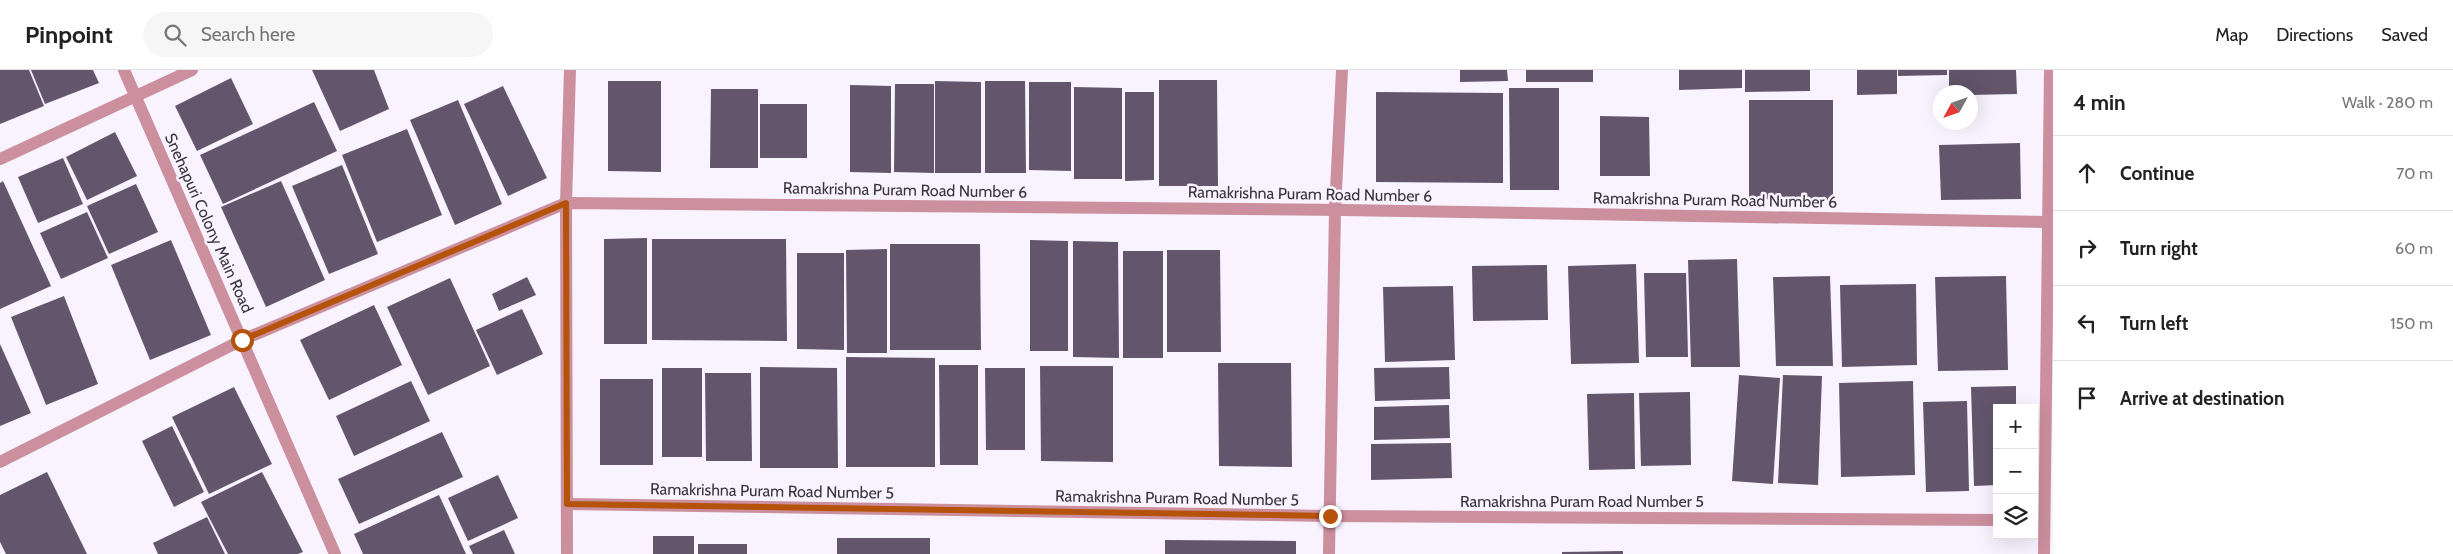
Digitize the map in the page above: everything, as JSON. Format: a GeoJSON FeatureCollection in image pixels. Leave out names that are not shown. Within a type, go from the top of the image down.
{"type":"FeatureCollection","features":[{"type":"Feature","properties":{"kind":"street","name":"Snehapuri Colony Main Road"},"geometry":{"type":"LineString","coordinates":[[124,70],[335,554]]}},
{"type":"Feature","properties":{"kind":"street"},"geometry":{"type":"LineString","coordinates":[[0,159],[192,70]]}},
{"type":"Feature","properties":{"kind":"street"},"geometry":{"type":"LineString","coordinates":[[568,554],[566,203],[570,70]]}},
{"type":"Feature","properties":{"kind":"street"},"geometry":{"type":"LineString","coordinates":[[1329,554],[1335,210],[1342,70]]}},
{"type":"Feature","properties":{"kind":"street"},"geometry":{"type":"LineString","coordinates":[[2044,554],[2051,222],[2050,70]]}},
{"type":"Feature","properties":{"kind":"street"},"geometry":{"type":"LineString","coordinates":[[0,462],[242,340],[566,203]]}},
{"type":"Feature","properties":{"kind":"street","name":"Ramakrishna Puram Road Number 6"},"geometry":{"type":"LineString","coordinates":[[566,203],[1335,210],[2051,222]]}},
{"type":"Feature","properties":{"kind":"street","name":"Ramakrishna Puram Road Number 5"},"geometry":{"type":"LineString","coordinates":[[567,504],[1330,516],[1993,520]]}},
{"type":"Feature","properties":{"kind":"building"},"geometry":{"type":"Polygon","coordinates":[[[0,70],[29,70],[44,106],[0,124],[0,70]]]}},
{"type":"Feature","properties":{"kind":"building"},"geometry":{"type":"Polygon","coordinates":[[[31,70],[93,70],[99,83],[45,104],[31,70]]]}},
{"type":"Feature","properties":{"kind":"building"},"geometry":{"type":"Polygon","coordinates":[[[312,70],[374,70],[389,109],[340,131],[312,70]]]}},
{"type":"Feature","properties":{"kind":"building"},"geometry":{"type":"Polygon","coordinates":[[[1460,70],[1507,70],[1508,81],[1460,82],[1460,70]]]}},
{"type":"Feature","properties":{"kind":"building"},"geometry":{"type":"Polygon","coordinates":[[[1526,70],[1593,70],[1593,82],[1526,82],[1526,70]]]}},
{"type":"Feature","properties":{"kind":"building"},"geometry":{"type":"Polygon","coordinates":[[[1679,70],[1742,70],[1742,88],[1679,90],[1679,70]]]}},
{"type":"Feature","properties":{"kind":"building"},"geometry":{"type":"Polygon","coordinates":[[[1745,70],[1810,70],[1810,91],[1745,92],[1745,70]]]}},
{"type":"Feature","properties":{"kind":"building"},"geometry":{"type":"Polygon","coordinates":[[[1857,70],[1897,70],[1897,94],[1857,95],[1857,70]]]}},
{"type":"Feature","properties":{"kind":"building"},"geometry":{"type":"Polygon","coordinates":[[[1898,70],[1947,70],[1947,75],[1898,76],[1898,70]]]}},
{"type":"Feature","properties":{"kind":"building"},"geometry":{"type":"Polygon","coordinates":[[[1949,70],[2016,70],[2017,94],[1978,95],[1978,85],[1949,85],[1949,70]]]}},
{"type":"Feature","properties":{"kind":"building"},"geometry":{"type":"Polygon","coordinates":[[[231,78],[253,124],[197,151],[175,106],[231,78]]]}},
{"type":"Feature","properties":{"kind":"building"},"geometry":{"type":"Polygon","coordinates":[[[1159,80],[1217,80],[1218,186],[1159,186],[1159,80]]]}},
{"type":"Feature","properties":{"kind":"building"},"geometry":{"type":"Polygon","coordinates":[[[608,81],[661,81],[661,172],[608,171],[608,81]]]}},
{"type":"Feature","properties":{"kind":"building"},"geometry":{"type":"Polygon","coordinates":[[[935,81],[981,82],[981,173],[935,173],[935,81]]]}},
{"type":"Feature","properties":{"kind":"building"},"geometry":{"type":"Polygon","coordinates":[[[985,81],[1025,81],[1026,173],[985,173],[985,81]]]}},
{"type":"Feature","properties":{"kind":"building"},"geometry":{"type":"Polygon","coordinates":[[[1029,82],[1071,82],[1071,171],[1029,170],[1029,82]]]}},
{"type":"Feature","properties":{"kind":"building"},"geometry":{"type":"Polygon","coordinates":[[[895,84],[934,84],[934,173],[894,172],[895,84]]]}},
{"type":"Feature","properties":{"kind":"building"},"geometry":{"type":"Polygon","coordinates":[[[850,85],[891,86],[891,173],[850,172],[850,85]]]}},
{"type":"Feature","properties":{"kind":"building"},"geometry":{"type":"Polygon","coordinates":[[[503,86],[547,178],[508,196],[464,104],[503,86]]]}},
{"type":"Feature","properties":{"kind":"building"},"geometry":{"type":"Polygon","coordinates":[[[1074,87],[1122,88],[1122,179],[1074,179],[1074,87]]]}},
{"type":"Feature","properties":{"kind":"building"},"geometry":{"type":"Polygon","coordinates":[[[1509,88],[1559,88],[1559,190],[1510,190],[1509,88]]]}},
{"type":"Feature","properties":{"kind":"building"},"geometry":{"type":"Polygon","coordinates":[[[711,89],[758,89],[758,168],[710,168],[711,89]]]}},
{"type":"Feature","properties":{"kind":"building"},"geometry":{"type":"Polygon","coordinates":[[[1125,92],[1154,92],[1154,180],[1125,181],[1125,92]]]}},
{"type":"Feature","properties":{"kind":"building"},"geometry":{"type":"Polygon","coordinates":[[[1376,92],[1503,93],[1503,183],[1376,182],[1376,92]]]}},
{"type":"Feature","properties":{"kind":"building"},"geometry":{"type":"Polygon","coordinates":[[[458,100],[502,204],[455,225],[410,120],[458,100]]]}},
{"type":"Feature","properties":{"kind":"building"},"geometry":{"type":"Polygon","coordinates":[[[1749,100],[1833,100],[1833,200],[1749,199],[1749,100]]]}},
{"type":"Feature","properties":{"kind":"building"},"geometry":{"type":"Polygon","coordinates":[[[314,102],[337,151],[223,204],[200,155],[314,102]]]}},
{"type":"Feature","properties":{"kind":"building"},"geometry":{"type":"Polygon","coordinates":[[[760,104],[807,104],[807,158],[760,158],[760,104]]]}},
{"type":"Feature","properties":{"kind":"building"},"geometry":{"type":"Polygon","coordinates":[[[1600,116],[1649,117],[1650,176],[1600,176],[1600,116]]]}},
{"type":"Feature","properties":{"kind":"building"},"geometry":{"type":"Polygon","coordinates":[[[407,129],[442,215],[377,242],[342,155],[407,129]]]}},
{"type":"Feature","properties":{"kind":"building"},"geometry":{"type":"Polygon","coordinates":[[[115,132],[137,176],[87,200],[66,157],[115,132]]]}},
{"type":"Feature","properties":{"kind":"building"},"geometry":{"type":"Polygon","coordinates":[[[2020,143],[2021,199],[1941,200],[1939,145],[2020,143]]]}},
{"type":"Feature","properties":{"kind":"building"},"geometry":{"type":"Polygon","coordinates":[[[63,158],[83,204],[38,223],[18,177],[63,158]]]}},
{"type":"Feature","properties":{"kind":"building"},"geometry":{"type":"Polygon","coordinates":[[[342,165],[378,254],[329,274],[292,186],[342,165]]]}},
{"type":"Feature","properties":{"kind":"building"},"geometry":{"type":"Polygon","coordinates":[[[3,181],[51,286],[0,309],[0,183],[3,181]]]}},
{"type":"Feature","properties":{"kind":"building"},"geometry":{"type":"Polygon","coordinates":[[[281,181],[325,280],[266,307],[221,207],[281,181]]]}},
{"type":"Feature","properties":{"kind":"building"},"geometry":{"type":"Polygon","coordinates":[[[136,184],[158,232],[109,254],[87,206],[136,184]]]}},
{"type":"Feature","properties":{"kind":"building"},"geometry":{"type":"Polygon","coordinates":[[[87,212],[108,258],[61,279],[40,233],[87,212]]]}},
{"type":"Feature","properties":{"kind":"building"},"geometry":{"type":"Polygon","coordinates":[[[647,238],[647,344],[604,344],[604,239],[647,238]]]}},
{"type":"Feature","properties":{"kind":"building"},"geometry":{"type":"Polygon","coordinates":[[[652,239],[786,239],[787,341],[652,340],[652,239]]]}},
{"type":"Feature","properties":{"kind":"building"},"geometry":{"type":"Polygon","coordinates":[[[171,240],[211,335],[150,360],[111,265],[171,240]]]}},
{"type":"Feature","properties":{"kind":"building"},"geometry":{"type":"Polygon","coordinates":[[[1030,240],[1068,241],[1068,351],[1030,351],[1030,240]]]}},
{"type":"Feature","properties":{"kind":"building"},"geometry":{"type":"Polygon","coordinates":[[[1073,241],[1118,242],[1119,358],[1073,357],[1073,241]]]}},
{"type":"Feature","properties":{"kind":"building"},"geometry":{"type":"Polygon","coordinates":[[[890,244],[980,244],[981,350],[890,350],[890,244]]]}},
{"type":"Feature","properties":{"kind":"building"},"geometry":{"type":"Polygon","coordinates":[[[887,249],[887,353],[847,353],[846,250],[887,249]]]}},
{"type":"Feature","properties":{"kind":"building"},"geometry":{"type":"Polygon","coordinates":[[[1167,250],[1220,250],[1221,352],[1167,352],[1167,250]]]}},
{"type":"Feature","properties":{"kind":"building"},"geometry":{"type":"Polygon","coordinates":[[[1123,251],[1163,251],[1163,358],[1123,358],[1123,251]]]}},
{"type":"Feature","properties":{"kind":"building"},"geometry":{"type":"Polygon","coordinates":[[[797,253],[844,253],[844,350],[797,349],[797,253]]]}},
{"type":"Feature","properties":{"kind":"building"},"geometry":{"type":"Polygon","coordinates":[[[1737,259],[1740,367],[1691,367],[1688,260],[1737,259]]]}},
{"type":"Feature","properties":{"kind":"building"},"geometry":{"type":"Polygon","coordinates":[[[1636,264],[1639,363],[1571,364],[1568,266],[1636,264]]]}},
{"type":"Feature","properties":{"kind":"building"},"geometry":{"type":"Polygon","coordinates":[[[1547,265],[1548,320],[1473,321],[1472,266],[1547,265]]]}},
{"type":"Feature","properties":{"kind":"building"},"geometry":{"type":"Polygon","coordinates":[[[1644,273],[1686,273],[1688,357],[1646,357],[1644,273]]]}},
{"type":"Feature","properties":{"kind":"building"},"geometry":{"type":"Polygon","coordinates":[[[1830,276],[1833,366],[1776,366],[1773,277],[1830,276]]]}},
{"type":"Feature","properties":{"kind":"building"},"geometry":{"type":"Polygon","coordinates":[[[2006,276],[2008,370],[1938,371],[1935,277],[2006,276]]]}},
{"type":"Feature","properties":{"kind":"building"},"geometry":{"type":"Polygon","coordinates":[[[527,277],[536,295],[499,311],[492,294],[527,277]]]}},
{"type":"Feature","properties":{"kind":"building"},"geometry":{"type":"Polygon","coordinates":[[[450,278],[490,366],[428,395],[387,307],[450,278]]]}},
{"type":"Feature","properties":{"kind":"building"},"geometry":{"type":"Polygon","coordinates":[[[1916,284],[1917,365],[1842,367],[1840,285],[1916,284]]]}},
{"type":"Feature","properties":{"kind":"building"},"geometry":{"type":"Polygon","coordinates":[[[1453,286],[1455,360],[1385,362],[1383,287],[1453,286]]]}},
{"type":"Feature","properties":{"kind":"building"},"geometry":{"type":"Polygon","coordinates":[[[64,296],[98,384],[46,405],[11,317],[64,296]]]}},
{"type":"Feature","properties":{"kind":"building"},"geometry":{"type":"Polygon","coordinates":[[[374,305],[402,365],[329,400],[300,340],[374,305]]]}},
{"type":"Feature","properties":{"kind":"building"},"geometry":{"type":"Polygon","coordinates":[[[522,309],[543,354],[497,375],[476,330],[522,309]]]}},
{"type":"Feature","properties":{"kind":"building"},"geometry":{"type":"Polygon","coordinates":[[[0,344],[31,413],[0,426],[0,344]]]}},
{"type":"Feature","properties":{"kind":"building"},"geometry":{"type":"Polygon","coordinates":[[[846,357],[935,358],[935,467],[846,467],[846,357]]]}},
{"type":"Feature","properties":{"kind":"building"},"geometry":{"type":"Polygon","coordinates":[[[1218,363],[1291,363],[1292,467],[1219,466],[1218,363]]]}},
{"type":"Feature","properties":{"kind":"building"},"geometry":{"type":"Polygon","coordinates":[[[939,365],[978,365],[978,465],[940,465],[939,365]]]}},
{"type":"Feature","properties":{"kind":"building"},"geometry":{"type":"Polygon","coordinates":[[[1040,366],[1113,366],[1113,462],[1041,461],[1040,366]]]}},
{"type":"Feature","properties":{"kind":"building"},"geometry":{"type":"Polygon","coordinates":[[[760,367],[837,368],[838,468],[760,468],[760,367]]]}},
{"type":"Feature","properties":{"kind":"building"},"geometry":{"type":"Polygon","coordinates":[[[1449,367],[1450,399],[1375,401],[1374,368],[1449,367]]]}},
{"type":"Feature","properties":{"kind":"building"},"geometry":{"type":"Polygon","coordinates":[[[662,368],[702,368],[702,457],[662,457],[662,368]]]}},
{"type":"Feature","properties":{"kind":"building"},"geometry":{"type":"Polygon","coordinates":[[[985,368],[1025,368],[1025,450],[986,450],[985,368]]]}},
{"type":"Feature","properties":{"kind":"building"},"geometry":{"type":"Polygon","coordinates":[[[705,373],[751,373],[752,461],[706,461],[705,373]]]}},
{"type":"Feature","properties":{"kind":"building"},"geometry":{"type":"Polygon","coordinates":[[[1739,375],[1780,378],[1773,484],[1732,481],[1739,375]]]}},
{"type":"Feature","properties":{"kind":"building"},"geometry":{"type":"Polygon","coordinates":[[[1783,375],[1822,376],[1818,485],[1778,483],[1783,375]]]}},
{"type":"Feature","properties":{"kind":"building"},"geometry":{"type":"Polygon","coordinates":[[[600,379],[653,379],[653,465],[600,465],[600,379]]]}},
{"type":"Feature","properties":{"kind":"building"},"geometry":{"type":"Polygon","coordinates":[[[411,381],[430,421],[354,456],[336,416],[411,381]]]}},
{"type":"Feature","properties":{"kind":"building"},"geometry":{"type":"Polygon","coordinates":[[[1913,381],[1915,475],[1841,477],[1839,383],[1913,381]]]}},
{"type":"Feature","properties":{"kind":"building"},"geometry":{"type":"Polygon","coordinates":[[[2016,386],[2016,404],[1993,404],[1993,485],[1974,486],[1971,387],[2016,386]]]}},
{"type":"Feature","properties":{"kind":"building"},"geometry":{"type":"Polygon","coordinates":[[[234,387],[272,464],[209,494],[172,417],[234,387]]]}},
{"type":"Feature","properties":{"kind":"building"},"geometry":{"type":"Polygon","coordinates":[[[1690,392],[1691,465],[1641,466],[1639,393],[1690,392]]]}},
{"type":"Feature","properties":{"kind":"building"},"geometry":{"type":"Polygon","coordinates":[[[1634,393],[1635,469],[1589,470],[1587,394],[1634,393]]]}},
{"type":"Feature","properties":{"kind":"building"},"geometry":{"type":"Polygon","coordinates":[[[1967,401],[1969,491],[1926,492],[1923,402],[1967,401]]]}},
{"type":"Feature","properties":{"kind":"building"},"geometry":{"type":"Polygon","coordinates":[[[1449,405],[1450,438],[1374,440],[1374,407],[1449,405]]]}},
{"type":"Feature","properties":{"kind":"building"},"geometry":{"type":"Polygon","coordinates":[[[172,426],[204,492],[174,507],[142,441],[172,426]]]}},
{"type":"Feature","properties":{"kind":"building"},"geometry":{"type":"Polygon","coordinates":[[[442,432],[463,477],[359,524],[338,479],[442,432]]]}},
{"type":"Feature","properties":{"kind":"building"},"geometry":{"type":"Polygon","coordinates":[[[1451,443],[1452,478],[1371,480],[1371,444],[1451,443]]]}},
{"type":"Feature","properties":{"kind":"building"},"geometry":{"type":"Polygon","coordinates":[[[47,472],[87,554],[6,554],[0,542],[0,495],[47,472]]]}},
{"type":"Feature","properties":{"kind":"building"},"geometry":{"type":"Polygon","coordinates":[[[262,472],[303,552],[298,554],[228,554],[201,502],[262,472]]]}},
{"type":"Feature","properties":{"kind":"building"},"geometry":{"type":"Polygon","coordinates":[[[498,475],[518,518],[468,541],[448,498],[498,475]]]}},
{"type":"Feature","properties":{"kind":"building"},"geometry":{"type":"Polygon","coordinates":[[[439,495],[466,554],[363,554],[354,534],[439,495]]]}},
{"type":"Feature","properties":{"kind":"building"},"geometry":{"type":"Polygon","coordinates":[[[207,517],[225,554],[158,554],[153,543],[207,517]]]}},
{"type":"Feature","properties":{"kind":"building"},"geometry":{"type":"Polygon","coordinates":[[[504,530],[515,554],[473,554],[469,546],[504,530]]]}},
{"type":"Feature","properties":{"kind":"building"},"geometry":{"type":"Polygon","coordinates":[[[653,536],[694,536],[694,554],[653,554],[653,536]]]}},
{"type":"Feature","properties":{"kind":"building"},"geometry":{"type":"Polygon","coordinates":[[[837,538],[930,538],[930,554],[837,554],[837,538]]]}},
{"type":"Feature","properties":{"kind":"building"},"geometry":{"type":"Polygon","coordinates":[[[1165,540],[1296,541],[1296,554],[1165,554],[1165,540]]]}},
{"type":"Feature","properties":{"kind":"building"},"geometry":{"type":"Polygon","coordinates":[[[698,544],[747,544],[747,554],[698,554],[698,544]]]}},
{"type":"Feature","properties":{"kind":"building"},"geometry":{"type":"Polygon","coordinates":[[[1623,551],[1623,554],[1562,554],[1562,552],[1623,551]]]}},
{"type":"Feature","properties":{"kind":"route"},"geometry":{"type":"LineString","coordinates":[[242,340],[566,203],[567,504],[1330,516]]}}]}
